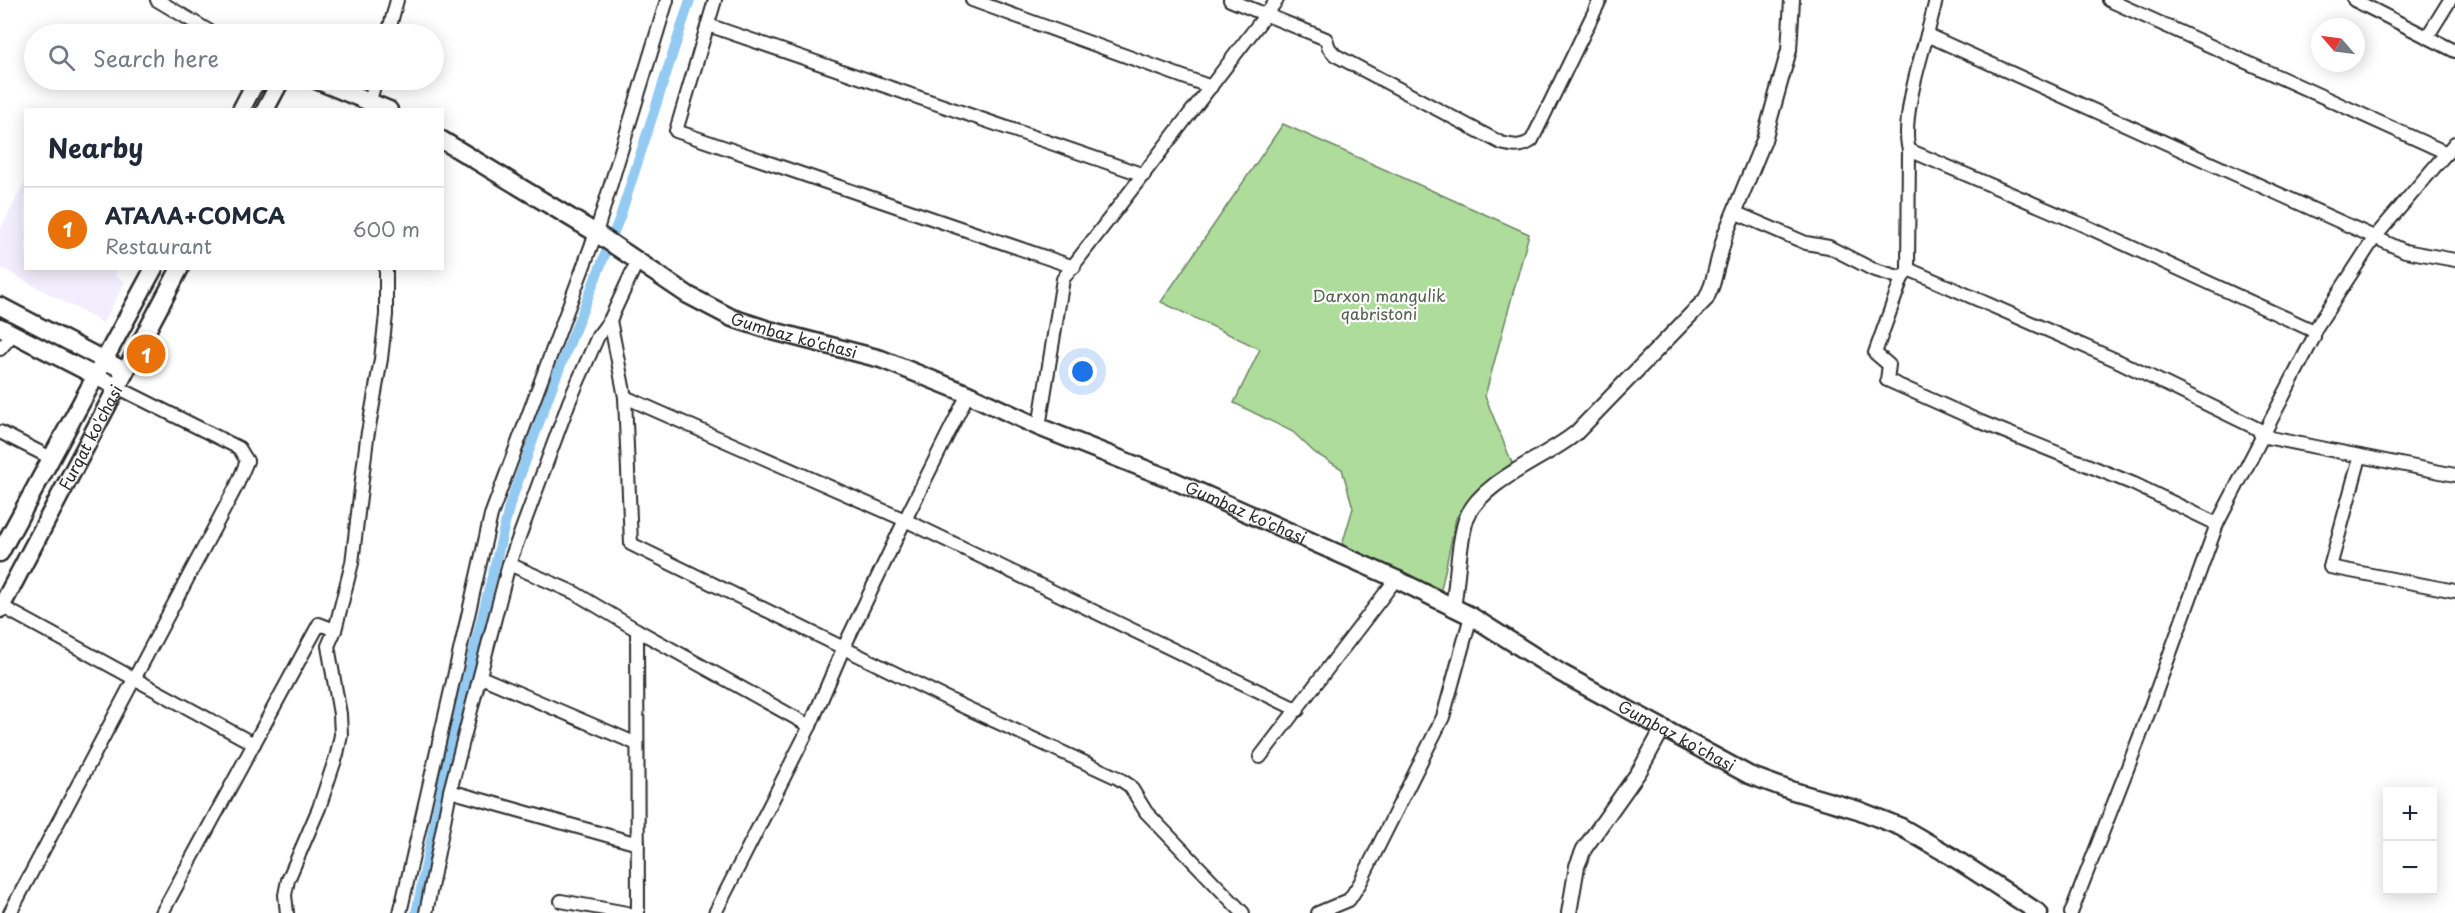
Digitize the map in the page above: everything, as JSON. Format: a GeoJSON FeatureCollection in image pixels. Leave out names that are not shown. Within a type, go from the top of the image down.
{"type":"FeatureCollection","features":[{"type":"Feature","properties":{"kind":"main road"},"geometry":{"type":"LineString","coordinates":[[242,108],[251,90]]}},
{"type":"Feature","properties":{"kind":"main road"},"geometry":{"type":"LineString","coordinates":[[266,108],[276,90]]}},
{"type":"Feature","properties":{"kind":"main road"},"geometry":{"type":"LineString","coordinates":[[343,90],[385,108]]}},
{"type":"Feature","properties":{"kind":"main road","name":"Gumbaz ko'chasi"},"geometry":{"type":"LineString","coordinates":[[444,141],[596,233],[688,295],[732,318],[881,359],[968,394],[1039,427],[1168,478],[1396,579],[1471,616],[1561,673],[1749,775],[1858,810],[1901,827],[1951,855],[2039,913]]}},
{"type":"Feature","properties":{"kind":"main road","name":"Furqat ko'chasi"},"geometry":{"type":"LineString","coordinates":[[0,553],[153,270]]}},
{"type":"Feature","properties":{"kind":"main road","name":"Furqat ko'chasi"},"geometry":{"type":"LineString","coordinates":[[1,607],[179,270]]}},
{"type":"Feature","properties":{"kind":"main road"},"geometry":{"type":"LineString","coordinates":[[0,306],[126,371]]}},
{"type":"Feature","properties":{"kind":"main road"},"geometry":{"type":"LineString","coordinates":[[6,330],[117,387]]}},
{"type":"Feature","properties":{"kind":"street"},"geometry":{"type":"LineString","coordinates":[[157,0],[197,24]]}},
{"type":"Feature","properties":{"kind":"street"},"geometry":{"type":"LineString","coordinates":[[391,24],[397,0]]}},
{"type":"Feature","properties":{"kind":"street"},"geometry":{"type":"LineString","coordinates":[[400,913],[491,515],[596,233],[667,0]]}},
{"type":"Feature","properties":{"kind":"street"},"geometry":{"type":"LineString","coordinates":[[715,0],[671,131],[1074,267]]}},
{"type":"Feature","properties":{"kind":"street"},"geometry":{"type":"LineString","coordinates":[[972,0],[1211,87]]}},
{"type":"Feature","properties":{"kind":"street"},"geometry":{"type":"LineString","coordinates":[[1230,0],[1326,39],[1335,56],[1501,143],[1518,146],[1526,145],[1532,140],[1600,0]]}},
{"type":"Feature","properties":{"kind":"street"},"geometry":{"type":"LineString","coordinates":[[1039,427],[1063,279],[1277,0]]}},
{"type":"Feature","properties":{"kind":"street"},"geometry":{"type":"LineString","coordinates":[[1454,608],[1464,527],[1473,507],[1510,474],[1559,448],[1576,434],[1696,312],[1706,299],[1725,235],[1764,140],[1789,50],[1792,0]]}},
{"type":"Feature","properties":{"kind":"street"},"geometry":{"type":"LineString","coordinates":[[1936,0],[1912,94],[1907,136],[1909,150],[1905,273],[1875,353],[1889,365],[1887,380],[1981,422],[2134,484],[2217,524]]}},
{"type":"Feature","properties":{"kind":"street"},"geometry":{"type":"LineString","coordinates":[[2071,913],[2140,736],[2217,524],[2314,337],[2314,331],[2375,237],[2451,148],[2109,0]]}},
{"type":"Feature","properties":{"kind":"street"},"geometry":{"type":"LineString","coordinates":[[2354,0],[2455,51]]}},
{"type":"Feature","properties":{"kind":"street"},"geometry":{"type":"LineString","coordinates":[[2427,37],[2450,0]]}},
{"type":"Feature","properties":{"kind":"street"},"geometry":{"type":"LineString","coordinates":[[708,25],[1144,175]]}},
{"type":"Feature","properties":{"kind":"street"},"geometry":{"type":"LineString","coordinates":[[1927,35],[2405,251],[2455,260]]}},
{"type":"Feature","properties":{"kind":"street"},"geometry":{"type":"LineString","coordinates":[[370,100],[373,90]]}},
{"type":"Feature","properties":{"kind":"street"},"geometry":{"type":"LineString","coordinates":[[1909,150],[2081,224],[2314,331]]}},
{"type":"Feature","properties":{"kind":"street"},"geometry":{"type":"LineString","coordinates":[[1734,212],[1806,243],[1829,247],[1872,269],[1905,273],[2116,360],[2258,429],[2261,436]]}},
{"type":"Feature","properties":{"kind":"street"},"geometry":{"type":"LineString","coordinates":[[426,913],[450,791],[509,564],[569,402],[598,336],[610,320],[637,262]]}},
{"type":"Feature","properties":{"kind":"street"},"geometry":{"type":"LineString","coordinates":[[286,913],[285,895],[288,880],[319,808],[341,735],[340,714],[328,657],[328,646],[335,630],[352,563],[367,438],[381,359],[387,270]]}},
{"type":"Feature","properties":{"kind":"street"},"geometry":{"type":"LineString","coordinates":[[610,320],[625,397],[631,544],[843,649],[1118,778],[1130,786],[1146,812],[1243,913]]}},
{"type":"Feature","properties":{"kind":"street"},"geometry":{"type":"LineString","coordinates":[[0,349],[6,330]]}},
{"type":"Feature","properties":{"kind":"street"},"geometry":{"type":"LineString","coordinates":[[10,913],[237,485],[247,461],[239,448],[117,387]]}},
{"type":"Feature","properties":{"kind":"street"},"geometry":{"type":"LineString","coordinates":[[715,913],[810,726],[843,649],[968,394]]}},
{"type":"Feature","properties":{"kind":"street"},"geometry":{"type":"LineString","coordinates":[[625,397],[905,520],[1298,710]]}},
{"type":"Feature","properties":{"kind":"street"},"geometry":{"type":"LineString","coordinates":[[0,432],[51,458]]}},
{"type":"Feature","properties":{"kind":"street"},"geometry":{"type":"LineString","coordinates":[[2261,436],[2455,475]]}},
{"type":"Feature","properties":{"kind":"street"},"geometry":{"type":"LineString","coordinates":[[2360,457],[2330,567],[2455,591]]}},
{"type":"Feature","properties":{"kind":"street"},"geometry":{"type":"LineString","coordinates":[[509,564],[575,593],[810,726]]}},
{"type":"Feature","properties":{"kind":"street"},"geometry":{"type":"LineString","coordinates":[[1260,758],[1396,579]]}},
{"type":"Feature","properties":{"kind":"street"},"geometry":{"type":"LineString","coordinates":[[1,607],[254,744]]}},
{"type":"Feature","properties":{"kind":"street"},"geometry":{"type":"LineString","coordinates":[[1318,913],[1349,900],[1360,884],[1443,717],[1471,616]]}},
{"type":"Feature","properties":{"kind":"street"},"geometry":{"type":"LineString","coordinates":[[162,913],[319,624],[335,630]]}},
{"type":"Feature","properties":{"kind":"street"},"geometry":{"type":"LineString","coordinates":[[637,630],[638,913]]}},
{"type":"Feature","properties":{"kind":"street"},"geometry":{"type":"LineString","coordinates":[[481,677],[637,744]]}},
{"type":"Feature","properties":{"kind":"street"},"geometry":{"type":"LineString","coordinates":[[1569,913],[1577,866],[1584,849],[1640,770],[1663,728]]}},
{"type":"Feature","properties":{"kind":"street"},"geometry":{"type":"LineString","coordinates":[[450,791],[638,844]]}},
{"type":"Feature","properties":{"kind":"street"},"geometry":{"type":"LineString","coordinates":[[561,900],[627,913]]}},
{"type":"Feature","properties":{"kind":"shaded area"},"geometry":{"type":"Polygon","coordinates":[[[24,184],[24,270],[117,270],[114,276],[125,282],[103,323],[0,267],[0,230],[24,184]]]}},
{"type":"Feature","properties":{"kind":"green space","name":"Darxon mangulik qabristoni"},"geometry":{"type":"Polygon","coordinates":[[[1283,124],[1529,234],[1485,396],[1512,463],[1474,493],[1456,518],[1441,590],[1342,545],[1353,508],[1342,469],[1315,453],[1293,432],[1234,403],[1260,349],[1161,302],[1283,124]]]}},
{"type":"Feature","properties":{"kind":"waterway"},"geometry":{"type":"LineString","coordinates":[[416,913],[452,739],[510,504],[551,390],[620,217],[690,0]]}},
{"type":"Feature","properties":{"kind":"place","name":"АТАЛА+СОМСА"},"geometry":{"type":"Point","coordinates":[146,354]}}]}
